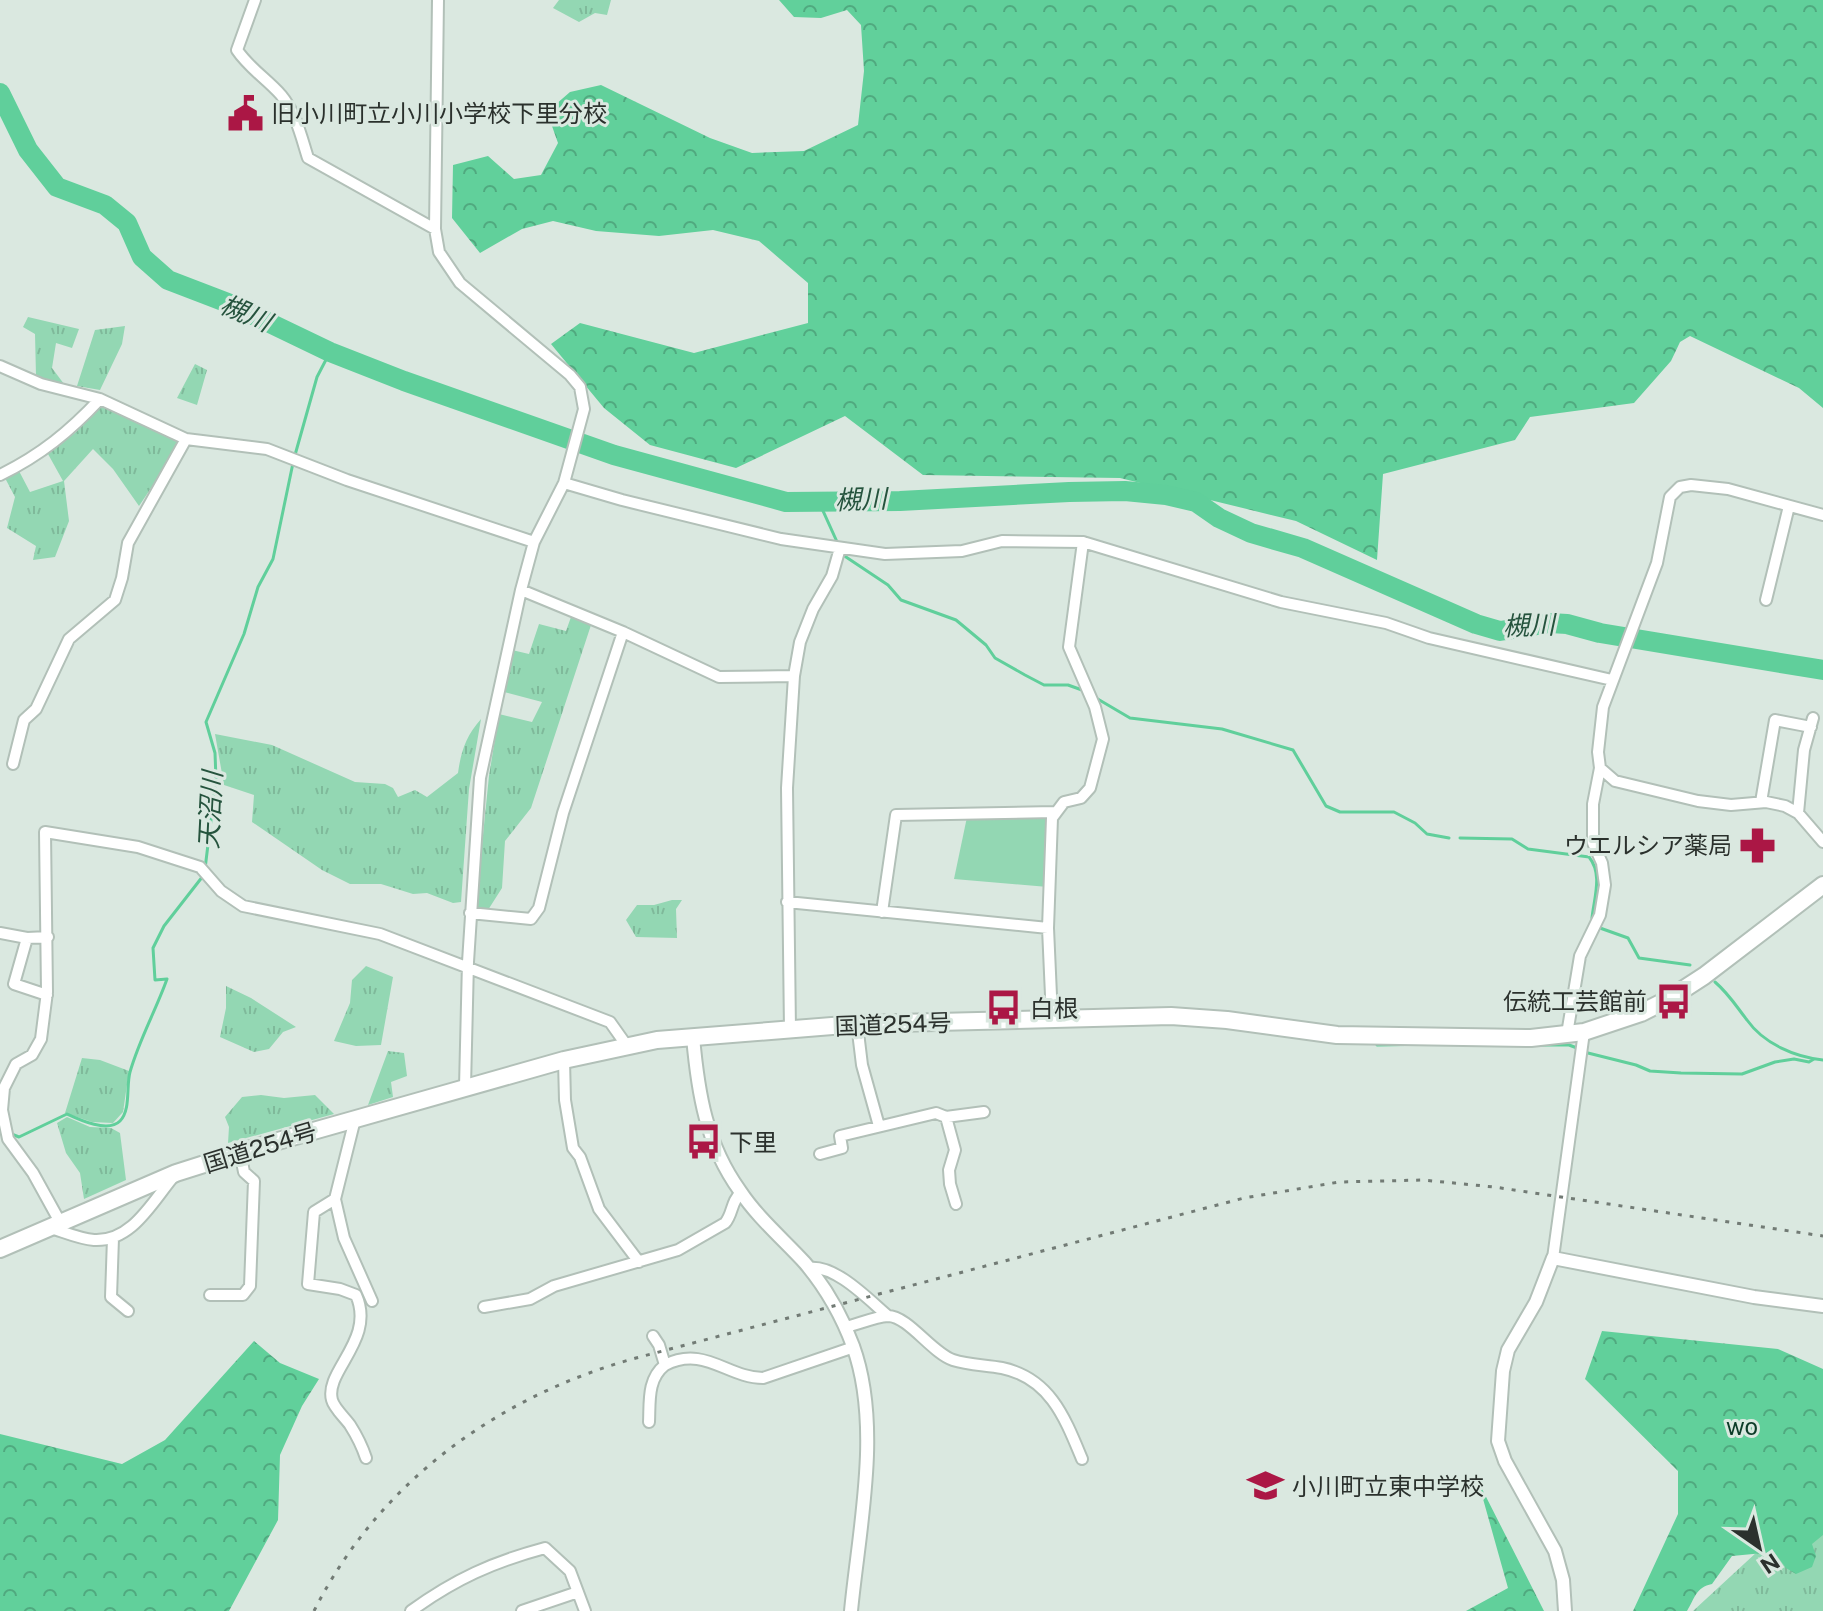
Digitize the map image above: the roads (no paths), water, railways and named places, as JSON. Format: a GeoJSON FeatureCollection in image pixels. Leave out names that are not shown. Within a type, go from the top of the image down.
{"type":"FeatureCollection","features":[{"type":"Feature","properties":{"kind":"highway","name":"国道254号"},"geometry":{"type":"LineString","coordinates":[[0,1249],[176,1173],[240,1152],[465,1087],[627,1046],[693,1037],[857,1024],[1171,1016],[1337,1035],[1531,1038],[1584,1032],[1641,1013],[1667,1000],[1821,891]]}},
{"type":"Feature","properties":{"kind":"street"},"geometry":{"type":"LineString","coordinates":[[255,0],[237,50],[246,64],[280,94],[293,112],[308,158],[435,229]]}},
{"type":"Feature","properties":{"kind":"street"},"geometry":{"type":"LineString","coordinates":[[438,0],[435,229],[439,252],[460,283],[570,375],[580,387],[583,412],[564,480],[534,542],[480,778],[467,969],[465,1087]]}},
{"type":"Feature","properties":{"kind":"street"},"geometry":{"type":"LineString","coordinates":[[0,366],[41,384],[100,399],[186,439],[267,449],[347,480],[534,542]]}},
{"type":"Feature","properties":{"kind":"street"},"geometry":{"type":"LineString","coordinates":[[0,475],[67,434],[100,399]]}},
{"type":"Feature","properties":{"kind":"street"},"geometry":{"type":"LineString","coordinates":[[13,764],[24,720],[36,709],[69,639],[115,600],[128,543],[186,439]]}},
{"type":"Feature","properties":{"kind":"street"},"geometry":{"type":"LineString","coordinates":[[564,480],[622,500],[781,539],[885,554],[962,551],[1002,541],[1083,542],[1281,602],[1386,623],[1429,638],[1612,680]]}},
{"type":"Feature","properties":{"kind":"street"},"geometry":{"type":"LineString","coordinates":[[1567,1034],[1580,956],[1600,915],[1605,885],[1602,863],[1593,843],[1593,804],[1600,768],[1601,720],[1612,680],[1657,563],[1670,497],[1674,491],[1691,485],[1728,489],[1823,515]]}},
{"type":"Feature","properties":{"kind":"street"},"geometry":{"type":"LineString","coordinates":[[1766,600],[1789,506]]}},
{"type":"Feature","properties":{"kind":"street"},"geometry":{"type":"LineString","coordinates":[[1052,1018],[1048,928],[1052,818],[1064,802],[1081,798],[1090,788],[1103,739],[1069,647],[1083,542]]}},
{"type":"Feature","properties":{"kind":"street"},"geometry":{"type":"LineString","coordinates":[[790,1030],[787,788],[794,676],[800,642],[813,609],[832,576],[840,548]]}},
{"type":"Feature","properties":{"kind":"street"},"geometry":{"type":"LineString","coordinates":[[521,590],[623,632],[719,677],[794,676]]}},
{"type":"Feature","properties":{"kind":"street"},"geometry":{"type":"LineString","coordinates":[[470,913],[531,919],[539,908],[563,813],[623,632]]}},
{"type":"Feature","properties":{"kind":"street"},"geometry":{"type":"LineString","coordinates":[[1761,802],[1775,720],[1812,723],[1804,750],[1798,813]]}},
{"type":"Feature","properties":{"kind":"street"},"geometry":{"type":"LineString","coordinates":[[1600,768],[1615,781],[1698,801],[1731,805],[1761,802],[1785,806],[1798,813],[1823,842]]}},
{"type":"Feature","properties":{"kind":"street"},"geometry":{"type":"LineString","coordinates":[[882,912],[896,815],[1055,812]]}},
{"type":"Feature","properties":{"kind":"street"},"geometry":{"type":"LineString","coordinates":[[176,1173],[130,1229],[113,1238],[92,1240],[55,1225],[33,1173],[8,1139],[2,1110],[4,1088],[16,1064],[32,1055],[41,1039],[47,995],[45,832],[138,847],[200,867],[221,891],[243,906],[380,934],[610,1022],[627,1046]]}},
{"type":"Feature","properties":{"kind":"street"},"geometry":{"type":"LineString","coordinates":[[787,902],[1048,928]]}},
{"type":"Feature","properties":{"kind":"street"},"geometry":{"type":"LineString","coordinates":[[0,933],[27,938],[48,937]]}},
{"type":"Feature","properties":{"kind":"street"},"geometry":{"type":"LineString","coordinates":[[27,938],[14,984],[47,995]]}},
{"type":"Feature","properties":{"kind":"street"},"geometry":{"type":"LineString","coordinates":[[857,1024],[862,1065],[879,1126]]}},
{"type":"Feature","properties":{"kind":"street"},"geometry":{"type":"LineString","coordinates":[[1565,1611],[1563,1580],[1555,1551],[1505,1461],[1498,1441],[1503,1371],[1508,1350],[1536,1302],[1553,1258],[1584,1032]]}},
{"type":"Feature","properties":{"kind":"street"},"geometry":{"type":"LineString","coordinates":[[693,1037],[698,1086],[707,1125],[720,1158],[741,1193],[809,1268],[832,1300],[854,1347],[864,1384],[868,1439],[851,1611]]}},
{"type":"Feature","properties":{"kind":"street"},"geometry":{"type":"LineString","coordinates":[[564,1060],[565,1100],[573,1148],[580,1157],[599,1209],[639,1262]]}},
{"type":"Feature","properties":{"kind":"street"},"geometry":{"type":"LineString","coordinates":[[820,1154],[842,1148],[840,1136],[879,1126],[936,1113],[946,1117],[984,1112]]}},
{"type":"Feature","properties":{"kind":"street"},"geometry":{"type":"LineString","coordinates":[[946,1117],[955,1150],[949,1170],[956,1204]]}},
{"type":"Feature","properties":{"kind":"street"},"geometry":{"type":"LineString","coordinates":[[355,1119],[335,1199],[344,1238],[372,1301]]}},
{"type":"Feature","properties":{"kind":"street"},"geometry":{"type":"LineString","coordinates":[[210,1295],[243,1295],[250,1286],[254,1181],[244,1172],[240,1152]]}},
{"type":"Feature","properties":{"kind":"street"},"geometry":{"type":"LineString","coordinates":[[484,1307],[530,1299],[554,1286],[678,1250],[725,1223],[734,1199],[741,1193]]}},
{"type":"Feature","properties":{"kind":"street"},"geometry":{"type":"LineString","coordinates":[[335,1199],[314,1212],[308,1284],[356,1295],[362,1310],[356,1338],[332,1384],[332,1401],[359,1440],[366,1458]]}},
{"type":"Feature","properties":{"kind":"street"},"geometry":{"type":"LineString","coordinates":[[113,1238],[111,1297],[128,1311]]}},
{"type":"Feature","properties":{"kind":"street"},"geometry":{"type":"LineString","coordinates":[[1553,1258],[1754,1297],[1823,1306]]}},
{"type":"Feature","properties":{"kind":"street"},"geometry":{"type":"LineString","coordinates":[[809,1268],[821,1267],[853,1286],[888,1316],[900,1319],[951,1359],[1006,1369],[1032,1379],[1048,1392],[1064,1416],[1082,1459]]}},
{"type":"Feature","properties":{"kind":"street"},"geometry":{"type":"LineString","coordinates":[[846,1327],[888,1316]]}},
{"type":"Feature","properties":{"kind":"street"},"geometry":{"type":"LineString","coordinates":[[653,1336],[665,1365]]}},
{"type":"Feature","properties":{"kind":"street"},"geometry":{"type":"LineString","coordinates":[[649,1422],[652,1382],[665,1365],[693,1359],[715,1362],[748,1376],[763,1378],[854,1347]]}},
{"type":"Feature","properties":{"kind":"street"},"geometry":{"type":"LineString","coordinates":[[411,1611],[476,1570],[545,1548],[570,1571],[585,1611]]}},
{"type":"Feature","properties":{"kind":"street"},"geometry":{"type":"LineString","coordinates":[[522,1611],[578,1592]]}},
{"type":"Feature","properties":{"kind":"waterway","name":"槻川"},"geometry":{"type":"LineString","coordinates":[[0,93],[28,150],[57,187],[105,205],[127,223],[142,257],[168,280],[228,303],[330,352],[614,455],[786,502],[900,501],[1069,492],[1125,491],[1166,495],[1196,502],[1219,518],[1251,533],[1303,548],[1476,624],[1500,631],[1550,623],[1567,624],[1600,633],[1823,670]]}},
{"type":"Feature","properties":{"kind":"waterway","name":"天沼川"},"geometry":{"type":"LineString","coordinates":[[295,455],[317,377],[330,352]]}},
{"type":"Feature","properties":{"kind":"waterway","name":"天沼川"},"geometry":{"type":"LineString","coordinates":[[205,869],[216,779],[215,753],[206,722],[244,634],[258,587],[273,559],[293,463]]}},
{"type":"Feature","properties":{"kind":"waterway"},"geometry":{"type":"LineString","coordinates":[[819,502],[838,544]]}},
{"type":"Feature","properties":{"kind":"waterway"},"geometry":{"type":"LineString","coordinates":[[843,555],[888,585],[901,600],[956,620],[986,645],[995,658],[1025,675],[1044,685],[1068,685],[1082,690]]}},
{"type":"Feature","properties":{"kind":"waterway"},"geometry":{"type":"LineString","coordinates":[[1096,698],[1130,718],[1222,729],[1293,750],[1326,806],[1340,812],[1394,812],[1415,823],[1427,834],[1449,838]]}},
{"type":"Feature","properties":{"kind":"waterway"},"geometry":{"type":"LineString","coordinates":[[1460,838],[1512,839],[1528,849],[1589,857],[1597,878],[1592,918]]}},
{"type":"Feature","properties":{"kind":"waterway","name":"天沼川"},"geometry":{"type":"LineString","coordinates":[[9,1133],[19,1137],[67,1114],[101,1126],[120,1121],[126,1111],[134,1060],[167,979],[155,980],[153,948],[164,926],[203,876]]}},
{"type":"Feature","properties":{"kind":"waterway"},"geometry":{"type":"LineString","coordinates":[[1600,928],[1628,938],[1639,958],[1690,965]]}},
{"type":"Feature","properties":{"kind":"waterway"},"geometry":{"type":"LineString","coordinates":[[1715,982],[1762,1036],[1791,1052],[1823,1060]]}},
{"type":"Feature","properties":{"kind":"waterway"},"geometry":{"type":"LineString","coordinates":[[1377,1045],[1434,1044]]}},
{"type":"Feature","properties":{"kind":"waterway"},"geometry":{"type":"LineString","coordinates":[[1542,1045],[1577,1048]]}},
{"type":"Feature","properties":{"kind":"waterway"},"geometry":{"type":"LineString","coordinates":[[1584,1052],[1650,1071],[1681,1073],[1742,1074],[1775,1062],[1794,1059],[1809,1062],[1814,1059]]}},
{"type":"Feature","properties":{"kind":"railway"},"geometry":{"type":"LineString","coordinates":[[314,1611],[341,1565],[372,1522],[408,1484],[448,1450],[537,1395],[585,1374],[636,1358],[1244,1198],[1339,1182],[1423,1180],[1494,1187],[1823,1236]]}},
{"type":"Feature","properties":{"kind":"place","name":"旧小川町立小川小学校下里分校"},"geometry":{"type":"Point","coordinates":[245,113]}},
{"type":"Feature","properties":{"kind":"place","name":"ウエルシア薬局"},"geometry":{"type":"Point","coordinates":[1758,845]}},
{"type":"Feature","properties":{"kind":"place","name":"伝統工芸館前"},"geometry":{"type":"Point","coordinates":[1673,1001]}},
{"type":"Feature","properties":{"kind":"place","name":"白根"},"geometry":{"type":"Point","coordinates":[1004,1008]}},
{"type":"Feature","properties":{"kind":"place","name":"下里"},"geometry":{"type":"Point","coordinates":[703,1142]}},
{"type":"Feature","properties":{"kind":"place","name":"小川町立東中学校"},"geometry":{"type":"Point","coordinates":[1266,1486]}},
{"type":"Feature","properties":{"kind":"park label","name":"wo"},"geometry":{"type":"Point","coordinates":[1742,1426]}}]}
